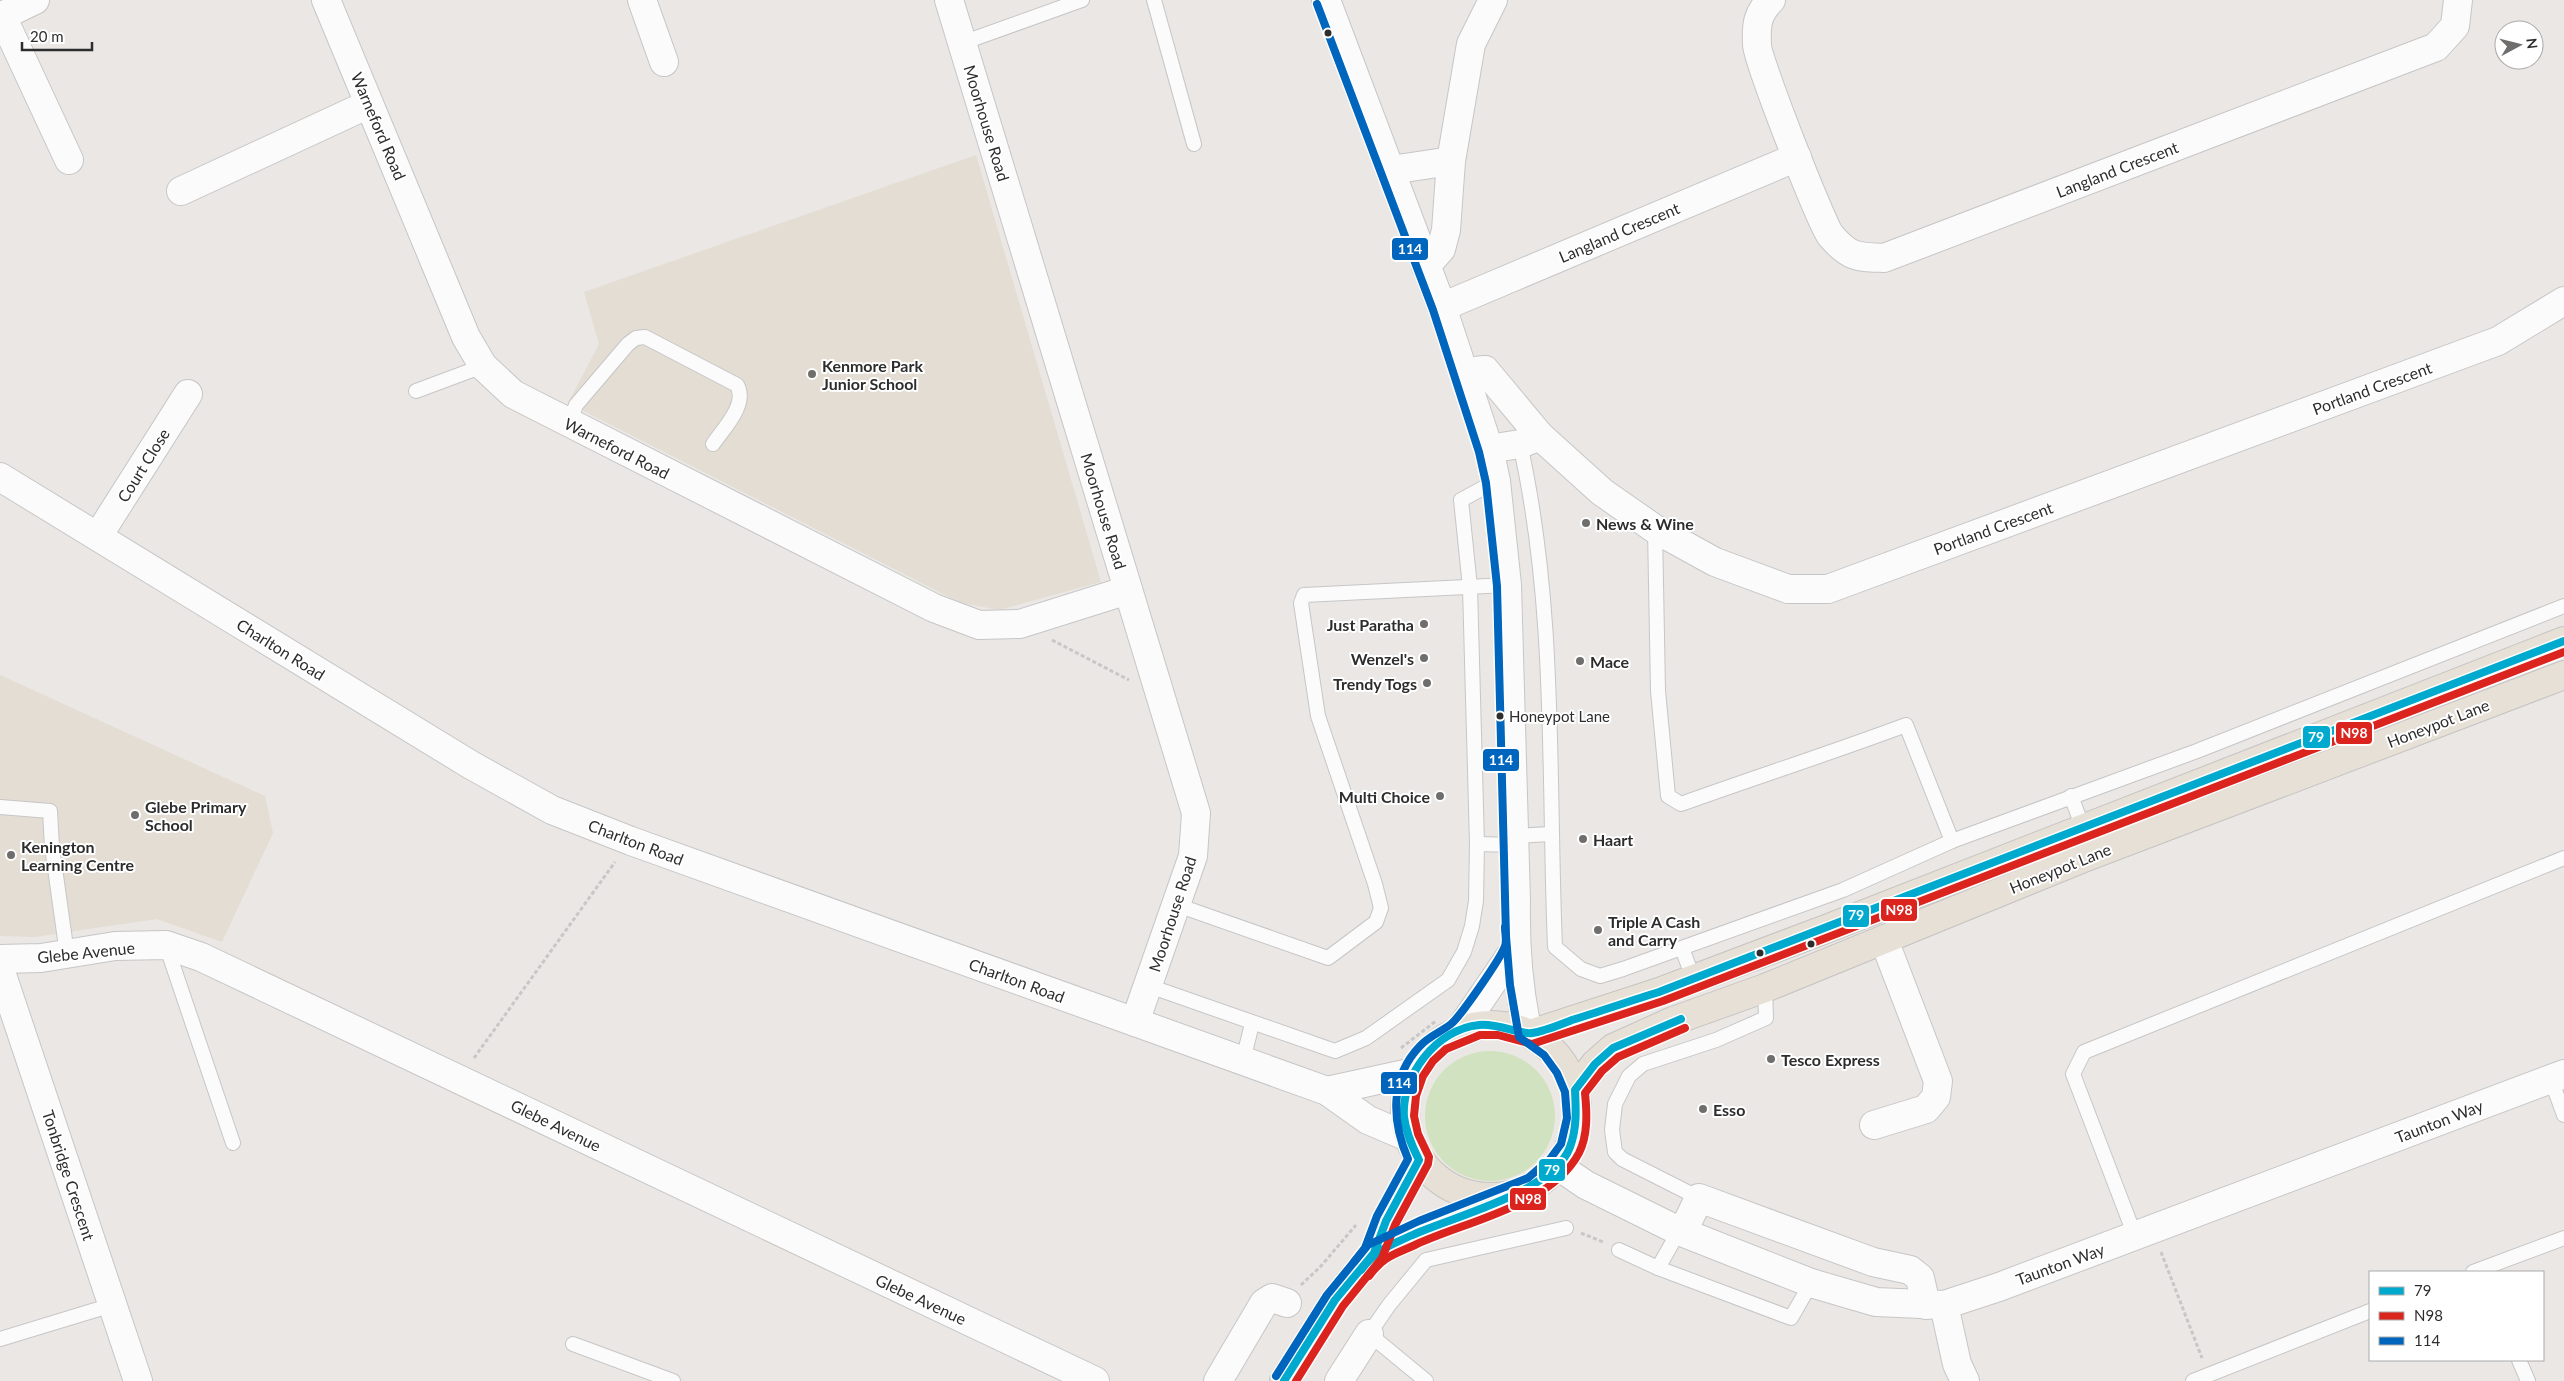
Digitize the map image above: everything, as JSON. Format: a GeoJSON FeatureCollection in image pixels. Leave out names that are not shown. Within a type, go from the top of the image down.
{"type":"FeatureCollection","features":[{"type":"Feature","properties":{"kind":"main road","name":"Honeypot Lane"},"geometry":{"type":"LineString","coordinates":[[1529,1034],[1693,978],[1826,929],[2564,641]]}},
{"type":"Feature","properties":{"kind":"main road","name":"Honeypot Lane"},"geometry":{"type":"LineString","coordinates":[[1575,1090],[1594,1064],[1613,1048],[1673,1021],[1765,988],[2081,859],[2564,675]]}},
{"type":"Feature","properties":{"kind":"main road"},"geometry":{"type":"LineString","coordinates":[[1374,1253],[1423,1230],[1532,1187],[1558,1166],[1570,1148],[1577,1119],[1575,1090],[1566,1068],[1556,1055],[1529,1034],[1498,1025],[1478,1026],[1459,1031],[1440,1041],[1425,1055],[1414,1072],[1404,1116],[1414,1149],[1439,1181],[1458,1192],[1483,1198],[1508,1196]]}},
{"type":"Feature","properties":{"kind":"main road"},"geometry":{"type":"LineString","coordinates":[[1284,1381],[1335,1300],[1374,1253],[1414,1149]]}},
{"type":"Feature","properties":{"kind":"street"},"geometry":{"type":"LineString","coordinates":[[36,0],[1,16],[68,160]]}},
{"type":"Feature","properties":{"kind":"street","name":"Warneford Road"},"geometry":{"type":"LineString","coordinates":[[326,0],[466,337],[483,366],[513,394],[934,608],[979,625],[1020,624],[1128,590]]}},
{"type":"Feature","properties":{"kind":"street"},"geometry":{"type":"LineString","coordinates":[[642,0],[664,62]]}},
{"type":"Feature","properties":{"kind":"street","name":"Moorhouse Road"},"geometry":{"type":"LineString","coordinates":[[949,0],[1196,813],[1193,856],[1135,1022]]}},
{"type":"Feature","properties":{"kind":"street"},"geometry":{"type":"LineString","coordinates":[[1326,0],[1465,372],[1489,449],[1496,482],[1507,585],[1516,901],[1514,949],[1529,1034]]}},
{"type":"Feature","properties":{"kind":"street"},"geometry":{"type":"LineString","coordinates":[[1426,266],[1441,249],[1446,230],[1451,161],[1471,44],[1493,0]]}},
{"type":"Feature","properties":{"kind":"street","name":"Langland Crescent"},"geometry":{"type":"LineString","coordinates":[[1770,0],[1759,13],[1757,47],[1797,157],[1830,235],[1855,257],[1884,258],[2436,47],[2455,26],[2458,0]]}},
{"type":"Feature","properties":{"kind":"street"},"geometry":{"type":"LineString","coordinates":[[181,191],[369,104]]}},
{"type":"Feature","properties":{"kind":"street","name":"Langland Crescent"},"geometry":{"type":"LineString","coordinates":[[1442,307],[1797,157]]}},
{"type":"Feature","properties":{"kind":"street"},"geometry":{"type":"LineString","coordinates":[[1391,170],[1451,161]]}},
{"type":"Feature","properties":{"kind":"street","name":"Portland Crescent"},"geometry":{"type":"LineString","coordinates":[[1465,372],[1485,370],[1530,440],[1655,529],[1715,562],[1788,589],[1828,590],[2498,341],[2564,301]]}},
{"type":"Feature","properties":{"kind":"street","name":"Court Close"},"geometry":{"type":"LineString","coordinates":[[98,536],[188,394]]}},
{"type":"Feature","properties":{"kind":"street"},"geometry":{"type":"LineString","coordinates":[[1489,449],[1530,440]]}},
{"type":"Feature","properties":{"kind":"street","name":"Charlton Road"},"geometry":{"type":"LineString","coordinates":[[0,477],[471,766],[552,810],[630,841],[1327,1091],[1414,1149]]}},
{"type":"Feature","properties":{"kind":"street"},"geometry":{"type":"LineString","coordinates":[[1874,1125],[1926,1109],[1936,1097],[1938,1081],[1884,940]]}},
{"type":"Feature","properties":{"kind":"street","name":"Glebe Avenue"},"geometry":{"type":"LineString","coordinates":[[0,959],[41,958],[115,946],[166,945],[201,957],[459,1079],[1059,1373],[1095,1381]]}},
{"type":"Feature","properties":{"kind":"street"},"geometry":{"type":"LineString","coordinates":[[1459,1031],[1514,949]]}},
{"type":"Feature","properties":{"kind":"street","name":"Tonbridge Crescent"},"geometry":{"type":"LineString","coordinates":[[0,969],[138,1381]]}},
{"type":"Feature","properties":{"kind":"street"},"geometry":{"type":"LineString","coordinates":[[1327,1091],[1414,1072]]}},
{"type":"Feature","properties":{"kind":"street","name":"Taunton Way"},"geometry":{"type":"LineString","coordinates":[[1558,1166],[1586,1185],[1679,1231],[1811,1283],[1876,1302],[1935,1305],[2144,1233],[2557,1077]]}},
{"type":"Feature","properties":{"kind":"street"},"geometry":{"type":"LineString","coordinates":[[1679,1231],[1688,1221],[1699,1198],[1873,1262],[1910,1270],[1920,1278],[1935,1305],[1965,1381]]}},
{"type":"Feature","properties":{"kind":"street"},"geometry":{"type":"LineString","coordinates":[[1218,1381],[1264,1303],[1272,1298],[1287,1303]]}},
{"type":"Feature","properties":{"kind":"street"},"geometry":{"type":"LineString","coordinates":[[1339,1381],[1369,1334]]}},
{"type":"Feature","properties":{"kind":"lane"},"geometry":{"type":"LineString","coordinates":[[962,43],[1082,0]]}},
{"type":"Feature","properties":{"kind":"lane"},"geometry":{"type":"LineString","coordinates":[[1154,0],[1194,144]]}},
{"type":"Feature","properties":{"kind":"lane"},"geometry":{"type":"LineString","coordinates":[[569,424],[576,405],[621,352],[636,338],[645,336],[737,385],[742,393],[740,402],[713,444]]}},
{"type":"Feature","properties":{"kind":"lane"},"geometry":{"type":"LineString","coordinates":[[416,391],[483,366]]}},
{"type":"Feature","properties":{"kind":"lane"},"geometry":{"type":"LineString","coordinates":[[1530,440],[1542,576],[1549,700],[1555,947],[1581,969],[1600,976],[1843,890],[1952,841],[2196,751],[2564,606]]}},
{"type":"Feature","properties":{"kind":"lane"},"geometry":{"type":"LineString","coordinates":[[1149,986],[1252,1024],[1335,1051],[1366,1038],[1448,980],[1464,952],[1472,926],[1476,900],[1477,844],[1470,587],[1461,500],[1496,482]]}},
{"type":"Feature","properties":{"kind":"lane"},"geometry":{"type":"LineString","coordinates":[[1655,529],[1658,691],[1668,796],[1681,804],[1797,763],[1824,756],[1906,725],[1952,841]]}},
{"type":"Feature","properties":{"kind":"lane"},"geometry":{"type":"LineString","coordinates":[[1177,905],[1328,958],[1376,922],[1381,908],[1375,884],[1318,716],[1301,603],[1304,595],[1507,585]]}},
{"type":"Feature","properties":{"kind":"lane"},"geometry":{"type":"LineString","coordinates":[[2071,796],[2082,828],[2081,859]]}},
{"type":"Feature","properties":{"kind":"lane"},"geometry":{"type":"LineString","coordinates":[[0,806],[50,811],[52,847],[67,954]]}},
{"type":"Feature","properties":{"kind":"lane"},"geometry":{"type":"LineString","coordinates":[[1477,844],[1551,834]]}},
{"type":"Feature","properties":{"kind":"lane"},"geometry":{"type":"LineString","coordinates":[[2144,1233],[2073,1074],[2084,1052],[2564,858]]}},
{"type":"Feature","properties":{"kind":"lane"},"geometry":{"type":"LineString","coordinates":[[166,945],[233,1143]]}},
{"type":"Feature","properties":{"kind":"lane"},"geometry":{"type":"LineString","coordinates":[[1682,948],[1693,978]]}},
{"type":"Feature","properties":{"kind":"lane"},"geometry":{"type":"LineString","coordinates":[[1699,1198],[1622,1159],[1616,1152],[1612,1142],[1615,1104],[1629,1076],[1643,1064],[1716,1040],[1766,1018],[1765,988]]}},
{"type":"Feature","properties":{"kind":"lane"},"geometry":{"type":"LineString","coordinates":[[1243,1060],[1252,1024]]}},
{"type":"Feature","properties":{"kind":"lane"},"geometry":{"type":"LineString","coordinates":[[2557,1077],[2564,1116]]}},
{"type":"Feature","properties":{"kind":"lane"},"geometry":{"type":"LineString","coordinates":[[1426,1381],[1369,1334],[1389,1305],[1426,1260],[1566,1228]]}},
{"type":"Feature","properties":{"kind":"lane"},"geometry":{"type":"LineString","coordinates":[[1658,1268],[1679,1231]]}},
{"type":"Feature","properties":{"kind":"lane"},"geometry":{"type":"LineString","coordinates":[[2479,1271],[2564,1238]]}},
{"type":"Feature","properties":{"kind":"lane"},"geometry":{"type":"LineString","coordinates":[[1619,1250],[1658,1268],[1791,1318],[1811,1283]]}},
{"type":"Feature","properties":{"kind":"lane"},"geometry":{"type":"LineString","coordinates":[[0,1339],[112,1305]]}},
{"type":"Feature","properties":{"kind":"lane"},"geometry":{"type":"LineString","coordinates":[[2193,1381],[2369,1311]]}},
{"type":"Feature","properties":{"kind":"lane"},"geometry":{"type":"LineString","coordinates":[[573,1344],[673,1381]]}},
{"type":"Feature","properties":{"kind":"lane"},"geometry":{"type":"LineString","coordinates":[[2519,1361],[2528,1381]]}},
{"type":"Feature","properties":{"kind":"path"},"geometry":{"type":"LineString","coordinates":[[1020,624],[1161,697]]}},
{"type":"Feature","properties":{"kind":"path"},"geometry":{"type":"LineString","coordinates":[[459,1079],[630,841]]}},
{"type":"Feature","properties":{"kind":"path"},"geometry":{"type":"LineString","coordinates":[[1321,1266],[1360,1220]]}},
{"type":"Feature","properties":{"kind":"path"},"geometry":{"type":"LineString","coordinates":[[1566,1228],[1619,1250]]}},
{"type":"Feature","properties":{"kind":"path"},"geometry":{"type":"LineString","coordinates":[[2144,1233],[2209,1375]]}},
{"type":"Feature","properties":{"kind":"shaded area","name":"Kenmore Park Junior School"},"geometry":{"type":"Polygon","coordinates":[[[976,155],[1101,582],[999,610],[961,603],[568,403],[599,344],[584,292],[976,155]]]}},
{"type":"Feature","properties":{"kind":"shaded area","name":"Glebe Primary School"},"geometry":{"type":"Polygon","coordinates":[[[0,675],[265,796],[273,833],[222,942],[157,919],[34,937],[0,936],[0,675]]]}},
{"type":"Feature","properties":{"kind":"green space"},"geometry":{"type":"Polygon","coordinates":[[[1490,1051],[1515,1056],[1536,1070],[1550,1091],[1555,1116],[1550,1141],[1536,1162],[1515,1176],[1490,1181],[1465,1176],[1444,1162],[1430,1141],[1425,1116],[1430,1091],[1444,1070],[1465,1056],[1490,1051]]]}},
{"type":"Feature","properties":{"kind":"transit line","name":"114"},"geometry":{"type":"LineString","coordinates":[[1276,1376],[1327,1295],[1368,1245],[1419,1221],[1528,1178],[1550,1159],[1561,1144],[1567,1118],[1565,1092],[1557,1073],[1544,1055],[1519,1037],[1510,985],[1506,936],[1497,586],[1486,483],[1479,452],[1433,310],[1317,4]]}},
{"type":"Feature","properties":{"kind":"transit line","name":"79"},"geometry":{"type":"LineString","coordinates":[[1284,1381],[1335,1300],[1374,1253],[1386,1221],[1419,1160],[1406,1128],[1404,1117],[1405,1101],[1415,1070],[1436,1045],[1449,1035],[1464,1028],[1479,1025],[1527,1033],[1537,1032],[1659,992],[2564,641]]}},
{"type":"Feature","properties":{"kind":"transit line","name":"N98"},"geometry":{"type":"LineString","coordinates":[[1296,1381],[1343,1306],[1382,1258],[1395,1225],[1428,1164],[1429,1157],[1418,1134],[1414,1116],[1416,1096],[1423,1076],[1433,1061],[1446,1049],[1480,1035],[1498,1035],[1532,1044],[1663,1001],[2564,652]]}},
{"type":"Feature","properties":{"kind":"transit line","name":"114"},"geometry":{"type":"LineString","coordinates":[[1354,1262],[1365,1248],[1377,1216],[1408,1159],[1399,1130],[1396,1101],[1398,1086],[1403,1072],[1420,1046],[1427,1039],[1451,1024],[1480,987],[1505,946],[1505,927]]}},
{"type":"Feature","properties":{"kind":"transit line","name":"79"},"geometry":{"type":"LineString","coordinates":[[1361,1270],[1372,1257],[1389,1246],[1429,1228],[1500,1201],[1544,1178],[1560,1163],[1570,1147],[1575,1126],[1575,1090],[1595,1064],[1613,1048],[1681,1019]]}},
{"type":"Feature","properties":{"kind":"transit line","name":"N98"},"geometry":{"type":"LineString","coordinates":[[1369,1276],[1379,1264],[1395,1254],[1436,1236],[1506,1210],[1549,1186],[1566,1171],[1579,1153],[1585,1131],[1585,1093],[1602,1071],[1618,1057],[1685,1028]]}},
{"type":"Feature","properties":{"kind":"place","name":"Kenmore Park Junior School"},"geometry":{"type":"Point","coordinates":[812,374]}},
{"type":"Feature","properties":{"kind":"place","name":"News & Wine"},"geometry":{"type":"Point","coordinates":[1586,523]}},
{"type":"Feature","properties":{"kind":"place","name":"Just Paratha"},"geometry":{"type":"Point","coordinates":[1424,624]}},
{"type":"Feature","properties":{"kind":"place","name":"Wenzel's"},"geometry":{"type":"Point","coordinates":[1424,658]}},
{"type":"Feature","properties":{"kind":"place","name":"Mace"},"geometry":{"type":"Point","coordinates":[1580,661]}},
{"type":"Feature","properties":{"kind":"place","name":"Trendy Togs"},"geometry":{"type":"Point","coordinates":[1427,683]}},
{"type":"Feature","properties":{"kind":"place","name":"Honeypot Lane"},"geometry":{"type":"Point","coordinates":[1500,716]}},
{"type":"Feature","properties":{"kind":"place","name":"Multi Choice"},"geometry":{"type":"Point","coordinates":[1440,796]}},
{"type":"Feature","properties":{"kind":"place","name":"Glebe Primary School"},"geometry":{"type":"Point","coordinates":[135,815]}},
{"type":"Feature","properties":{"kind":"place","name":"Haart"},"geometry":{"type":"Point","coordinates":[1583,839]}},
{"type":"Feature","properties":{"kind":"place","name":"Kenington Learning Centre"},"geometry":{"type":"Point","coordinates":[11,855]}},
{"type":"Feature","properties":{"kind":"place","name":"Triple A Cash and Carry"},"geometry":{"type":"Point","coordinates":[1598,930]}},
{"type":"Feature","properties":{"kind":"place","name":"Tesco Express"},"geometry":{"type":"Point","coordinates":[1771,1059]}},
{"type":"Feature","properties":{"kind":"place","name":"Esso"},"geometry":{"type":"Point","coordinates":[1703,1109]}}]}
